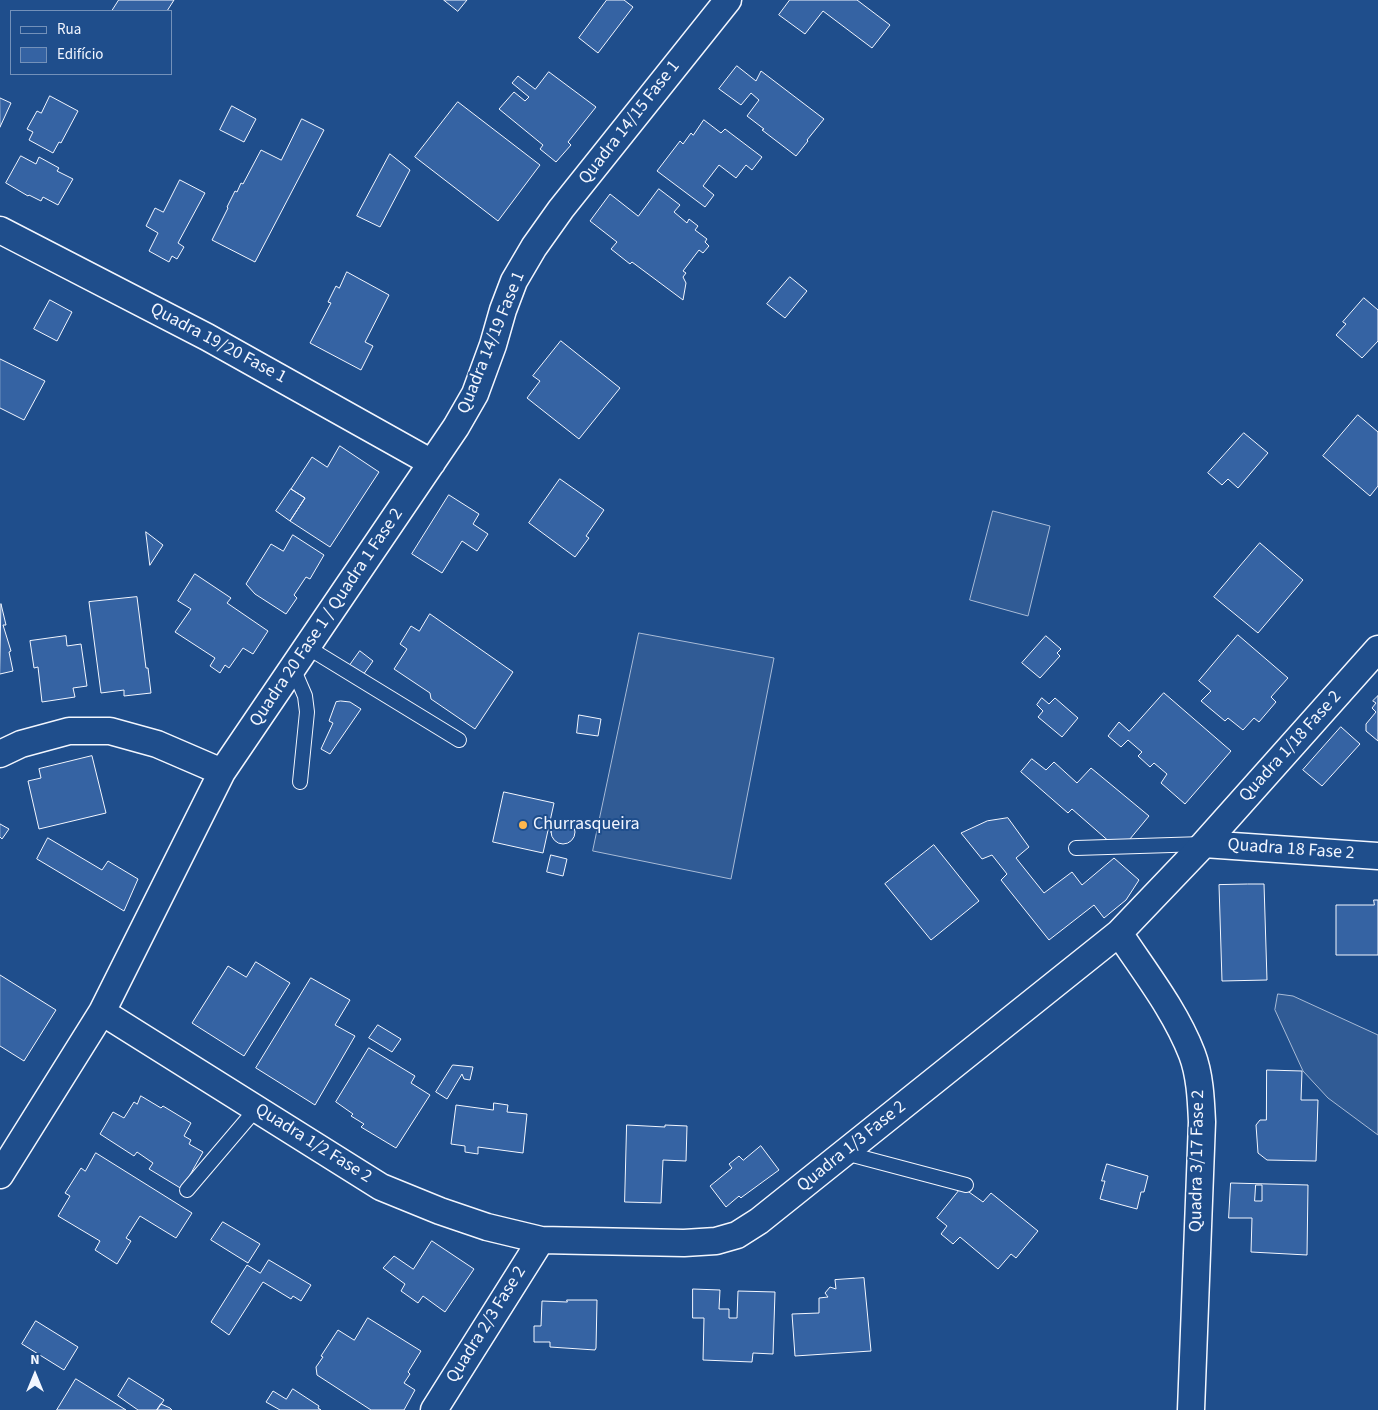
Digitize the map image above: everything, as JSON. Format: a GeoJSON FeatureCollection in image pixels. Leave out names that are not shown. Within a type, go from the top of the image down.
{"type":"FeatureCollection","features":[{"type":"Feature","properties":{"kind":"street","name":"Quadra 14/15 Fase 1"},"geometry":{"type":"LineString","coordinates":[[534,246],[561,209],[728,0]]}},
{"type":"Feature","properties":{"kind":"street","name":"Quadra 19/20 Fase 1"},"geometry":{"type":"LineString","coordinates":[[0,230],[207,337],[432,463]]}},
{"type":"Feature","properties":{"kind":"street","name":"Quadra 14/19 Fase 1"},"geometry":{"type":"LineString","coordinates":[[432,463],[475,394],[494,345],[503,310],[514,281],[534,246]]}},
{"type":"Feature","properties":{"kind":"street","name":"Quadra 20 Fase 1 / Quadra 1 Fase 2"},"geometry":{"type":"LineString","coordinates":[[0,1176],[102,1012],[222,772],[432,463]]}},
{"type":"Feature","properties":{"kind":"street","name":"Quadra 1/18 Fase 2"},"geometry":{"type":"LineString","coordinates":[[1118,932],[1204,844],[1378,649]]}},
{"type":"Feature","properties":{"kind":"street"},"geometry":{"type":"LineString","coordinates":[[0,754],[21,744],[69,731],[110,731],[157,744],[222,772]]}},
{"type":"Feature","properties":{"kind":"street","name":"Quadra 18 Fase 2"},"geometry":{"type":"LineString","coordinates":[[1204,844],[1378,856]]}},
{"type":"Feature","properties":{"kind":"street","name":"Quadra 1/3 Fase 2"},"geometry":{"type":"LineString","coordinates":[[541,1240],[684,1244],[716,1241],[736,1235],[759,1221],[845,1153],[1118,932]]}},
{"type":"Feature","properties":{"kind":"street","name":"Quadra 3/17 Fase 2"},"geometry":{"type":"LineString","coordinates":[[1118,932],[1171,1011],[1192,1054],[1199,1081],[1202,1101],[1202,1122],[1191,1410]]}},
{"type":"Feature","properties":{"kind":"street","name":"Quadra 1/2 Fase 2"},"geometry":{"type":"LineString","coordinates":[[102,1012],[381,1187],[440,1211],[487,1227],[541,1240]]}},
{"type":"Feature","properties":{"kind":"street","name":"Quadra 2/3 Fase 2"},"geometry":{"type":"LineString","coordinates":[[434,1410],[541,1240]]}},
{"type":"Feature","properties":{"kind":"lane"},"geometry":{"type":"LineString","coordinates":[[300,657],[459,740]]}},
{"type":"Feature","properties":{"kind":"lane"},"geometry":{"type":"LineString","coordinates":[[300,657],[307,712],[300,782]]}},
{"type":"Feature","properties":{"kind":"lane"},"geometry":{"type":"LineString","coordinates":[[1076,848],[1204,844]]}},
{"type":"Feature","properties":{"kind":"lane"},"geometry":{"type":"LineString","coordinates":[[187,1190],[256,1109]]}},
{"type":"Feature","properties":{"kind":"lane"},"geometry":{"type":"LineString","coordinates":[[845,1153],[966,1185]]}},
{"type":"Feature","properties":{"kind":"shaded area"},"geometry":{"type":"Polygon","coordinates":[[[993,511],[1050,526],[1028,616],[970,600],[993,511]]]}},
{"type":"Feature","properties":{"kind":"shaded area"},"geometry":{"type":"Polygon","coordinates":[[[639,633],[774,658],[731,879],[593,851],[639,633]]]}},
{"type":"Feature","properties":{"kind":"shaded area"},"geometry":{"type":"Polygon","coordinates":[[[1278,994],[1293,996],[1378,1035],[1378,1135],[1328,1098],[1303,1071],[1275,1010],[1278,994]]]}},
{"type":"Feature","properties":{"kind":"building"},"geometry":{"type":"Polygon","coordinates":[[[119,0],[174,0],[168,10],[113,10],[119,0]]]}},
{"type":"Feature","properties":{"kind":"building"},"geometry":{"type":"Polygon","coordinates":[[[444,0],[467,0],[458,11],[444,0]]]}},
{"type":"Feature","properties":{"kind":"building"},"geometry":{"type":"Polygon","coordinates":[[[607,0],[624,0],[633,7],[598,53],[579,38],[607,0]]]}},
{"type":"Feature","properties":{"kind":"building"},"geometry":{"type":"Polygon","coordinates":[[[790,0],[857,0],[890,25],[872,48],[823,11],[805,34],[779,15],[790,0]]]}},
{"type":"Feature","properties":{"kind":"building"},"geometry":{"type":"Polygon","coordinates":[[[737,66],[756,81],[761,71],[824,119],[796,156],[747,116],[759,100],[751,93],[741,105],[719,89],[737,66]]]}},
{"type":"Feature","properties":{"kind":"building"},"geometry":{"type":"Polygon","coordinates":[[[549,72],[596,107],[568,142],[571,145],[556,162],[540,149],[543,145],[499,109],[514,92],[525,101],[529,97],[512,83],[518,76],[535,89],[549,72]]]}},
{"type":"Feature","properties":{"kind":"building"},"geometry":{"type":"Polygon","coordinates":[[[50,96],[78,111],[61,143],[59,142],[53,153],[29,140],[33,132],[27,129],[37,111],[41,113],[50,96]]]}},
{"type":"Feature","properties":{"kind":"building"},"geometry":{"type":"Polygon","coordinates":[[[0,98],[11,103],[0,127],[0,98]]]}},
{"type":"Feature","properties":{"kind":"building"},"geometry":{"type":"Polygon","coordinates":[[[458,102],[540,165],[498,221],[415,157],[458,102]]]}},
{"type":"Feature","properties":{"kind":"building"},"geometry":{"type":"Polygon","coordinates":[[[232,106],[256,119],[244,142],[220,130],[232,106]]]}},
{"type":"Feature","properties":{"kind":"building"},"geometry":{"type":"Polygon","coordinates":[[[302,119],[324,130],[255,262],[212,240],[235,191],[237,192],[241,183],[243,184],[261,150],[281,160],[302,119]]]}},
{"type":"Feature","properties":{"kind":"building"},"geometry":{"type":"Polygon","coordinates":[[[704,120],[721,133],[725,129],[762,157],[752,170],[746,165],[736,178],[719,165],[703,186],[714,195],[705,207],[657,171],[680,141],[683,144],[691,133],[693,135],[704,120]]]}},
{"type":"Feature","properties":{"kind":"building"},"geometry":{"type":"Polygon","coordinates":[[[390,154],[410,170],[380,227],[357,216],[390,154]]]}},
{"type":"Feature","properties":{"kind":"building"},"geometry":{"type":"Polygon","coordinates":[[[21,156],[36,164],[39,157],[59,168],[57,171],[73,179],[58,205],[43,197],[41,201],[28,196],[6,183],[21,156]]]}},
{"type":"Feature","properties":{"kind":"building"},"geometry":{"type":"Polygon","coordinates":[[[180,180],[205,193],[178,243],[184,247],[177,259],[172,256],[169,262],[149,251],[158,233],[146,226],[155,208],[163,212],[180,180]]]}},
{"type":"Feature","properties":{"kind":"building"},"geometry":{"type":"Polygon","coordinates":[[[659,189],[680,205],[674,212],[687,223],[689,219],[698,226],[695,230],[707,239],[705,242],[709,246],[703,253],[699,250],[683,271],[686,273],[683,277],[686,283],[683,300],[632,262],[630,264],[611,249],[617,242],[590,221],[610,194],[638,216],[659,189]]]}},
{"type":"Feature","properties":{"kind":"building"},"geometry":{"type":"Polygon","coordinates":[[[347,272],[389,295],[365,342],[373,346],[361,370],[310,343],[331,303],[328,302],[336,286],[339,288],[347,272]]]}},
{"type":"Feature","properties":{"kind":"building"},"geometry":{"type":"Polygon","coordinates":[[[790,277],[807,291],[785,318],[767,304],[790,277]]]}},
{"type":"Feature","properties":{"kind":"building"},"geometry":{"type":"Polygon","coordinates":[[[1364,298],[1378,310],[1378,341],[1362,358],[1336,335],[1346,324],[1343,322],[1364,298]]]}},
{"type":"Feature","properties":{"kind":"building"},"geometry":{"type":"Polygon","coordinates":[[[50,300],[72,312],[57,341],[34,329],[50,300]]]}},
{"type":"Feature","properties":{"kind":"building"},"geometry":{"type":"Polygon","coordinates":[[[561,341],[620,388],[579,439],[527,398],[540,381],[533,376],[561,341]]]}},
{"type":"Feature","properties":{"kind":"building"},"geometry":{"type":"Polygon","coordinates":[[[0,359],[45,381],[24,420],[0,408],[0,359]]]}},
{"type":"Feature","properties":{"kind":"building"},"geometry":{"type":"Polygon","coordinates":[[[1358,415],[1378,432],[1378,486],[1370,496],[1323,456],[1358,415]]]}},
{"type":"Feature","properties":{"kind":"building"},"geometry":{"type":"Polygon","coordinates":[[[1244,433],[1268,453],[1238,488],[1228,479],[1222,485],[1208,473],[1244,433]]]}},
{"type":"Feature","properties":{"kind":"building"},"geometry":{"type":"Polygon","coordinates":[[[340,446],[379,472],[330,547],[290,521],[305,498],[291,489],[312,457],[327,467],[340,446]]]}},
{"type":"Feature","properties":{"kind":"building"},"geometry":{"type":"Polygon","coordinates":[[[560,479],[604,510],[586,536],[589,538],[575,557],[529,523],[560,479]]]}},
{"type":"Feature","properties":{"kind":"building"},"geometry":{"type":"Polygon","coordinates":[[[291,489],[305,498],[290,521],[276,511],[291,489]]]}},
{"type":"Feature","properties":{"kind":"building"},"geometry":{"type":"Polygon","coordinates":[[[449,495],[479,514],[473,524],[488,534],[477,551],[462,541],[442,573],[412,554],[449,495]]]}},
{"type":"Feature","properties":{"kind":"building"},"geometry":{"type":"Polygon","coordinates":[[[146,532],[163,545],[150,565],[146,532]]]}},
{"type":"Feature","properties":{"kind":"building"},"geometry":{"type":"Polygon","coordinates":[[[293,535],[324,555],[310,579],[306,577],[294,595],[297,598],[286,614],[255,594],[246,584],[271,544],[283,551],[293,535]]]}},
{"type":"Feature","properties":{"kind":"building"},"geometry":{"type":"Polygon","coordinates":[[[1260,543],[1303,580],[1258,633],[1214,597],[1260,543]]]}},
{"type":"Feature","properties":{"kind":"building"},"geometry":{"type":"Polygon","coordinates":[[[195,574],[231,598],[227,603],[268,631],[253,654],[243,648],[229,668],[225,665],[220,673],[210,666],[215,658],[175,632],[191,609],[178,601],[195,574]]]}},
{"type":"Feature","properties":{"kind":"building"},"geometry":{"type":"Polygon","coordinates":[[[137,597],[151,693],[124,696],[124,690],[101,693],[89,602],[137,597]]]}},
{"type":"Feature","properties":{"kind":"building"},"geometry":{"type":"Polygon","coordinates":[[[1,604],[6,625],[3,625],[11,651],[9,652],[13,671],[0,674],[1,604]]]}},
{"type":"Feature","properties":{"kind":"building"},"geometry":{"type":"Polygon","coordinates":[[[430,614],[513,672],[475,729],[431,699],[430,693],[394,669],[407,649],[400,644],[411,626],[419,631],[430,614]]]}},
{"type":"Feature","properties":{"kind":"building"},"geometry":{"type":"Polygon","coordinates":[[[1238,635],[1288,678],[1271,697],[1276,702],[1259,722],[1254,718],[1243,730],[1228,718],[1225,721],[1201,701],[1211,691],[1199,681],[1238,635]]]}},
{"type":"Feature","properties":{"kind":"building"},"geometry":{"type":"Polygon","coordinates":[[[66,636],[67,646],[81,644],[87,686],[73,688],[75,697],[42,702],[38,667],[34,668],[30,641],[66,636]]]}},
{"type":"Feature","properties":{"kind":"building"},"geometry":{"type":"Polygon","coordinates":[[[1046,636],[1061,649],[1057,653],[1060,656],[1040,678],[1022,663],[1046,636]]]}},
{"type":"Feature","properties":{"kind":"building"},"geometry":{"type":"Polygon","coordinates":[[[360,651],[373,661],[358,682],[350,665],[360,651]]]}},
{"type":"Feature","properties":{"kind":"building"},"geometry":{"type":"Polygon","coordinates":[[[1164,693],[1231,751],[1185,804],[1161,783],[1167,774],[1154,763],[1150,767],[1138,756],[1142,752],[1128,740],[1121,747],[1108,736],[1119,722],[1129,731],[1164,693]]]}},
{"type":"Feature","properties":{"kind":"building"},"geometry":{"type":"Polygon","coordinates":[[[1378,696],[1378,741],[1366,731],[1366,724],[1376,712],[1372,708],[1376,703],[1373,701],[1378,696]]]}},
{"type":"Feature","properties":{"kind":"building"},"geometry":{"type":"Polygon","coordinates":[[[1042,698],[1049,704],[1055,698],[1078,718],[1062,737],[1038,717],[1043,711],[1037,705],[1042,698]]]}},
{"type":"Feature","properties":{"kind":"building"},"geometry":{"type":"Polygon","coordinates":[[[336,702],[350,702],[361,709],[330,754],[321,749],[333,723],[329,721],[336,702]]]}},
{"type":"Feature","properties":{"kind":"building"},"geometry":{"type":"Polygon","coordinates":[[[579,715],[601,719],[598,736],[577,733],[579,715]]]}},
{"type":"Feature","properties":{"kind":"building"},"geometry":{"type":"Polygon","coordinates":[[[1341,727],[1360,744],[1322,786],[1303,770],[1341,727]]]}},
{"type":"Feature","properties":{"kind":"building"},"geometry":{"type":"Polygon","coordinates":[[[92,756],[106,813],[39,829],[28,781],[41,778],[39,769],[92,756]]]}},
{"type":"Feature","properties":{"kind":"building"},"geometry":{"type":"Polygon","coordinates":[[[1032,759],[1046,770],[1054,762],[1077,783],[1091,768],[1149,816],[1120,851],[1072,809],[1068,813],[1021,772],[1032,759]]]}},
{"type":"Feature","properties":{"kind":"building","name":"Churrasqueira"},"geometry":{"type":"Polygon","coordinates":[[[504,792],[554,803],[543,853],[493,842],[504,792]]]}},
{"type":"Feature","properties":{"kind":"building"},"geometry":{"type":"Polygon","coordinates":[[[1008,818],[1029,847],[1016,858],[1044,893],[1072,872],[1082,885],[1114,858],[1139,880],[1126,900],[1104,918],[1094,905],[1049,940],[1001,880],[1007,874],[992,855],[982,859],[961,833],[987,821],[1008,818]]]}},
{"type":"Feature","properties":{"kind":"building"},"geometry":{"type":"Polygon","coordinates":[[[563,820],[572,823],[575,832],[572,841],[563,844],[554,841],[551,832],[554,823],[563,820]]]}},
{"type":"Feature","properties":{"kind":"building"},"geometry":{"type":"Polygon","coordinates":[[[0,824],[9,829],[2,839],[0,837],[0,824]]]}},
{"type":"Feature","properties":{"kind":"building"},"geometry":{"type":"Polygon","coordinates":[[[48,838],[102,870],[108,861],[138,879],[124,911],[37,859],[48,838]]]}},
{"type":"Feature","properties":{"kind":"building"},"geometry":{"type":"Polygon","coordinates":[[[934,845],[979,901],[931,940],[885,884],[934,845]]]}},
{"type":"Feature","properties":{"kind":"building"},"geometry":{"type":"Polygon","coordinates":[[[551,855],[567,859],[563,876],[547,872],[551,855]]]}},
{"type":"Feature","properties":{"kind":"building"},"geometry":{"type":"Polygon","coordinates":[[[1264,884],[1267,980],[1222,981],[1219,885],[1264,884]]]}},
{"type":"Feature","properties":{"kind":"building"},"geometry":{"type":"Polygon","coordinates":[[[1374,900],[1378,900],[1378,955],[1336,955],[1336,905],[1374,905],[1374,900]]]}},
{"type":"Feature","properties":{"kind":"building"},"geometry":{"type":"Polygon","coordinates":[[[256,962],[290,983],[244,1056],[192,1023],[228,966],[246,977],[256,962]]]}},
{"type":"Feature","properties":{"kind":"building"},"geometry":{"type":"Polygon","coordinates":[[[0,975],[56,1010],[24,1061],[0,1046],[0,975]]]}},
{"type":"Feature","properties":{"kind":"building"},"geometry":{"type":"Polygon","coordinates":[[[311,978],[350,1000],[335,1025],[355,1036],[315,1105],[256,1068],[311,978]]]}},
{"type":"Feature","properties":{"kind":"building"},"geometry":{"type":"Polygon","coordinates":[[[378,1025],[401,1039],[392,1052],[369,1038],[378,1025]]]}},
{"type":"Feature","properties":{"kind":"building"},"geometry":{"type":"Polygon","coordinates":[[[369,1048],[415,1076],[411,1083],[430,1095],[396,1148],[361,1127],[364,1124],[351,1116],[353,1114],[336,1102],[369,1048]]]}},
{"type":"Feature","properties":{"kind":"building"},"geometry":{"type":"Polygon","coordinates":[[[453,1065],[473,1067],[470,1080],[464,1079],[462,1074],[447,1099],[436,1092],[453,1065]]]}},
{"type":"Feature","properties":{"kind":"building"},"geometry":{"type":"Polygon","coordinates":[[[1267,1070],[1302,1071],[1301,1100],[1318,1100],[1316,1161],[1267,1160],[1258,1153],[1256,1125],[1260,1120],[1266,1120],[1267,1070]]]}},
{"type":"Feature","properties":{"kind":"building"},"geometry":{"type":"Polygon","coordinates":[[[141,1096],[161,1108],[163,1106],[191,1123],[184,1136],[191,1140],[189,1144],[203,1152],[182,1189],[149,1169],[153,1163],[137,1152],[134,1156],[100,1134],[113,1112],[124,1118],[134,1102],[137,1104],[141,1096]]]}},
{"type":"Feature","properties":{"kind":"building"},"geometry":{"type":"Polygon","coordinates":[[[494,1103],[508,1105],[507,1112],[527,1114],[523,1153],[478,1147],[478,1154],[465,1152],[465,1146],[451,1144],[456,1105],[493,1110],[494,1103]]]}},
{"type":"Feature","properties":{"kind":"building"},"geometry":{"type":"Polygon","coordinates":[[[627,1125],[687,1126],[686,1161],[663,1160],[661,1203],[625,1202],[627,1125]]]}},
{"type":"Feature","properties":{"kind":"building"},"geometry":{"type":"Polygon","coordinates":[[[761,1146],[779,1170],[741,1198],[739,1196],[726,1207],[710,1186],[732,1168],[729,1164],[739,1156],[743,1160],[761,1146]]]}},
{"type":"Feature","properties":{"kind":"building"},"geometry":{"type":"Polygon","coordinates":[[[96,1153],[192,1213],[176,1238],[140,1216],[126,1238],[131,1241],[117,1264],[95,1250],[100,1241],[58,1216],[70,1196],[65,1193],[81,1168],[85,1171],[96,1153]]]}},
{"type":"Feature","properties":{"kind":"building"},"geometry":{"type":"Polygon","coordinates":[[[1107,1164],[1148,1176],[1144,1192],[1141,1192],[1137,1209],[1100,1199],[1105,1181],[1102,1181],[1107,1164]]]}},
{"type":"Feature","properties":{"kind":"building"},"geometry":{"type":"Polygon","coordinates":[[[1231,1183],[1308,1185],[1307,1255],[1251,1252],[1252,1218],[1229,1218],[1231,1183]],[[1256,1185],[1255,1201],[1262,1201],[1262,1185],[1256,1185]]]}},
{"type":"Feature","properties":{"kind":"building"},"geometry":{"type":"Polygon","coordinates":[[[962,1187],[983,1202],[991,1193],[1038,1231],[1016,1258],[1011,1254],[998,1269],[960,1237],[953,1244],[941,1234],[947,1226],[937,1218],[962,1187]]]}},
{"type":"Feature","properties":{"kind":"building"},"geometry":{"type":"Polygon","coordinates":[[[223,1222],[260,1244],[248,1263],[211,1240],[223,1222]]]}},
{"type":"Feature","properties":{"kind":"building"},"geometry":{"type":"Polygon","coordinates":[[[432,1241],[474,1269],[445,1312],[423,1296],[418,1303],[401,1291],[405,1284],[383,1268],[394,1256],[413,1269],[432,1241]]]}},
{"type":"Feature","properties":{"kind":"building"},"geometry":{"type":"Polygon","coordinates":[[[269,1260],[311,1285],[301,1301],[293,1296],[291,1299],[263,1282],[229,1335],[211,1322],[247,1265],[260,1273],[269,1260]]]}},
{"type":"Feature","properties":{"kind":"building"},"geometry":{"type":"Polygon","coordinates":[[[864,1278],[871,1351],[795,1356],[792,1314],[819,1313],[819,1298],[828,1297],[825,1293],[830,1287],[836,1289],[835,1280],[864,1278]]]}},
{"type":"Feature","properties":{"kind":"building"},"geometry":{"type":"Polygon","coordinates":[[[693,1289],[720,1290],[719,1309],[729,1309],[729,1318],[737,1318],[738,1291],[775,1292],[773,1354],[753,1353],[752,1362],[703,1360],[704,1318],[693,1318],[693,1289]]]}},
{"type":"Feature","properties":{"kind":"building"},"geometry":{"type":"Polygon","coordinates":[[[567,1300],[597,1300],[595,1350],[550,1347],[550,1342],[534,1342],[534,1326],[541,1326],[542,1301],[567,1302],[567,1300]]]}},
{"type":"Feature","properties":{"kind":"building"},"geometry":{"type":"Polygon","coordinates":[[[368,1318],[421,1351],[408,1372],[410,1374],[404,1383],[415,1390],[404,1410],[371,1410],[317,1375],[316,1367],[323,1357],[321,1356],[338,1330],[354,1340],[368,1318]]]}},
{"type":"Feature","properties":{"kind":"building"},"geometry":{"type":"Polygon","coordinates":[[[36,1321],[78,1347],[64,1370],[22,1344],[36,1321]]]}},
{"type":"Feature","properties":{"kind":"building"},"geometry":{"type":"Polygon","coordinates":[[[129,1378],[164,1400],[157,1410],[138,1410],[118,1396],[129,1378]]]}},
{"type":"Feature","properties":{"kind":"building"},"geometry":{"type":"Polygon","coordinates":[[[76,1379],[126,1410],[57,1410],[76,1379]]]}},
{"type":"Feature","properties":{"kind":"building"},"geometry":{"type":"Polygon","coordinates":[[[293,1389],[319,1406],[318,1408],[321,1410],[280,1410],[266,1402],[273,1391],[286,1399],[293,1389]]]}},
{"type":"Feature","properties":{"kind":"building"},"geometry":{"type":"Polygon","coordinates":[[[161,1404],[170,1408],[172,1410],[157,1410],[161,1404]]]}},
{"type":"Feature","properties":{"kind":"place","name":"Churrasqueira"},"geometry":{"type":"Point","coordinates":[523,825]}}]}
